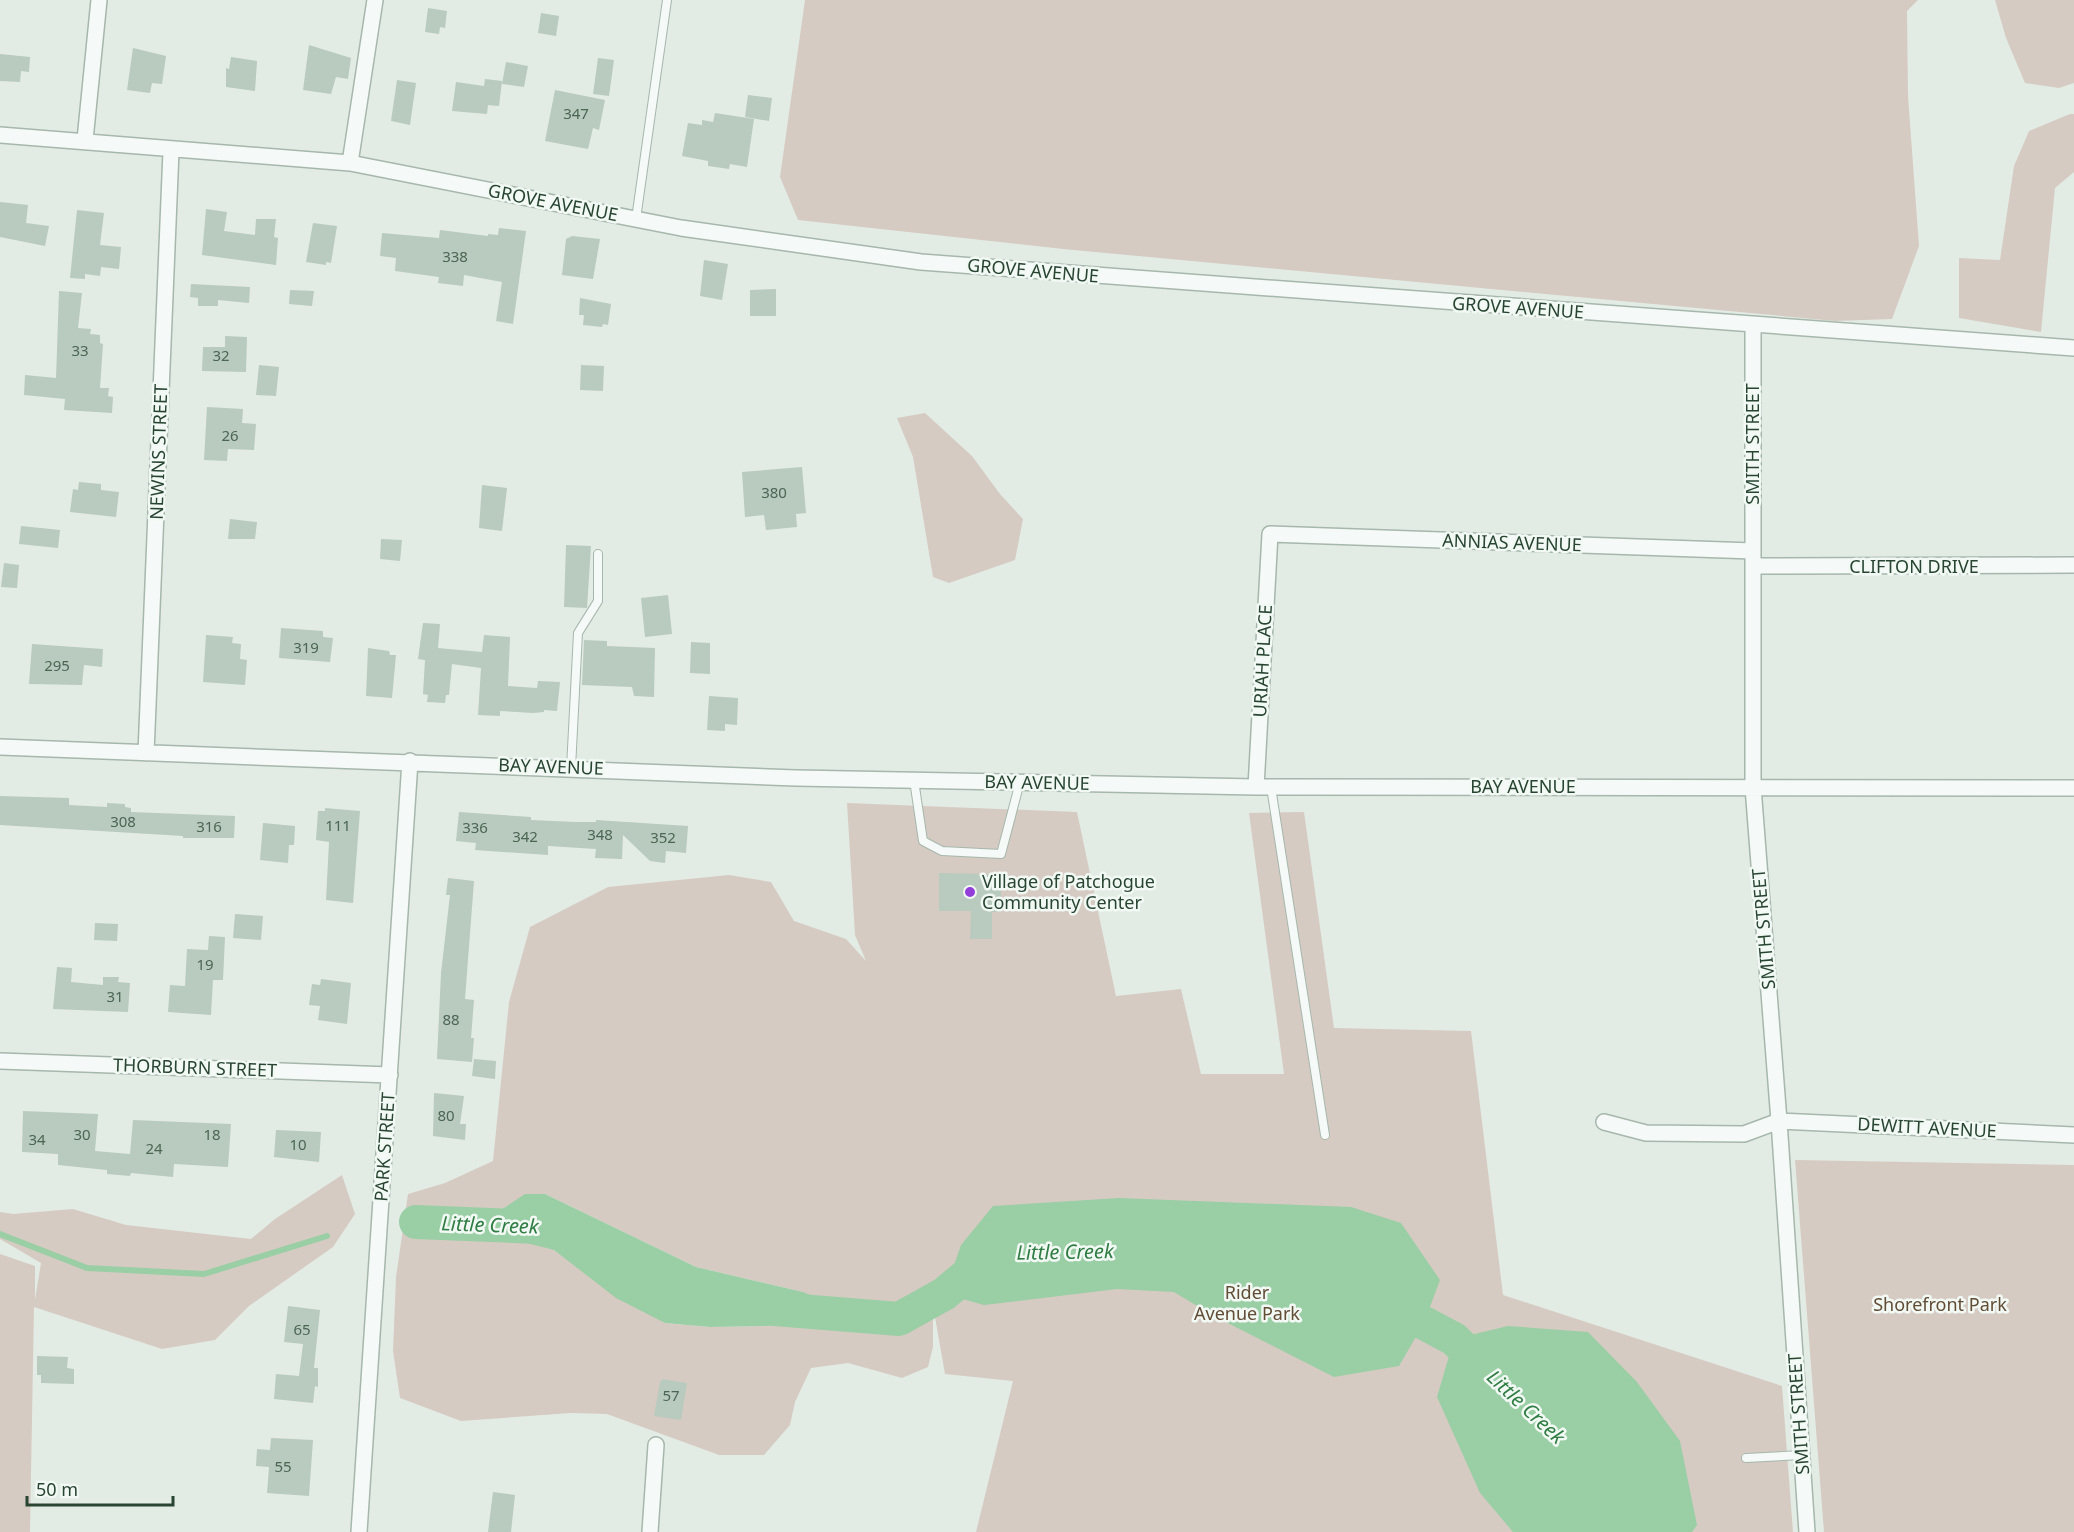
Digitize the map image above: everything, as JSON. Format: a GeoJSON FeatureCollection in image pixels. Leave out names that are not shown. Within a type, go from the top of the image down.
{"type":"FeatureCollection","features":[{"type":"Feature","properties":{"kind":"street"},"geometry":{"type":"LineString","coordinates":[[85,140],[99,0]]}},
{"type":"Feature","properties":{"kind":"street"},"geometry":{"type":"LineString","coordinates":[[350,163],[375,0]]}},
{"type":"Feature","properties":{"kind":"street","name":"GROVE AVENUE"},"geometry":{"type":"LineString","coordinates":[[0,135],[85,140],[171,151],[350,163],[636,219],[921,262],[2074,348]]}},
{"type":"Feature","properties":{"kind":"street","name":"NEWINS STREET"},"geometry":{"type":"LineString","coordinates":[[146,753],[171,151]]}},
{"type":"Feature","properties":{"kind":"street","name":"SMITH STREET"},"geometry":{"type":"LineString","coordinates":[[1753,325],[1753,787],[1779,1120],[1807,1532]]}},
{"type":"Feature","properties":{"kind":"street","name":"ANNIAS AVENUE"},"geometry":{"type":"LineString","coordinates":[[1270,534],[1754,559]]}},
{"type":"Feature","properties":{"kind":"street","name":"URIAH PLACE"},"geometry":{"type":"LineString","coordinates":[[1264,787],[1270,534]]}},
{"type":"Feature","properties":{"kind":"street","name":"CLIFTON DRIVE"},"geometry":{"type":"LineString","coordinates":[[1754,559],[2074,566]]}},
{"type":"Feature","properties":{"kind":"street","name":"BAY AVENUE"},"geometry":{"type":"LineString","coordinates":[[0,747],[914,780],[1264,787],[2074,788]]}},
{"type":"Feature","properties":{"kind":"street","name":"PARK STREET"},"geometry":{"type":"LineString","coordinates":[[359,1532],[410,761]]}},
{"type":"Feature","properties":{"kind":"street","name":"THORBURN STREET"},"geometry":{"type":"LineString","coordinates":[[0,1060],[390,1075]]}},
{"type":"Feature","properties":{"kind":"street"},"geometry":{"type":"LineString","coordinates":[[1604,1122],[1646,1133],[1744,1134],[1779,1120]]}},
{"type":"Feature","properties":{"kind":"street","name":"DEWITT AVENUE"},"geometry":{"type":"LineString","coordinates":[[1779,1120],[2074,1135]]}},
{"type":"Feature","properties":{"kind":"street"},"geometry":{"type":"LineString","coordinates":[[650,1532],[656,1445]]}},
{"type":"Feature","properties":{"kind":"lane"},"geometry":{"type":"LineString","coordinates":[[636,219],[668,0]]}},
{"type":"Feature","properties":{"kind":"lane"},"geometry":{"type":"LineString","coordinates":[[571,768],[578,633],[598,601],[598,554]]}},
{"type":"Feature","properties":{"kind":"lane"},"geometry":{"type":"LineString","coordinates":[[914,780],[923,841],[942,851],[1001,854],[1020,782]]}},
{"type":"Feature","properties":{"kind":"lane"},"geometry":{"type":"LineString","coordinates":[[1264,787],[1325,1135]]}},
{"type":"Feature","properties":{"kind":"lane"},"geometry":{"type":"LineString","coordinates":[[1746,1458],[1801,1455]]}},
{"type":"Feature","properties":{"kind":"green space"},"geometry":{"type":"Polygon","coordinates":[[[805,0],[1918,0],[1907,11],[1908,96],[1919,246],[1892,319],[1835,321],[1063,249],[798,220],[780,177],[805,0]]]}},
{"type":"Feature","properties":{"kind":"green space"},"geometry":{"type":"Polygon","coordinates":[[[1995,0],[2074,0],[2074,83],[2059,88],[2025,83],[2006,38],[1995,0]]]}},
{"type":"Feature","properties":{"kind":"green space"},"geometry":{"type":"Polygon","coordinates":[[[2074,114],[2074,172],[2055,188],[2041,332],[1959,318],[1959,258],[2000,260],[2014,166],[2029,131],[2074,114]]]}},
{"type":"Feature","properties":{"kind":"green space"},"geometry":{"type":"Polygon","coordinates":[[[925,413],[972,456],[1000,494],[1023,519],[1015,560],[949,583],[933,577],[913,457],[897,418],[925,413]]]}},
{"type":"Feature","properties":{"kind":"green space","name":"Rider Avenue Park"},"geometry":{"type":"Polygon","coordinates":[[[847,803],[1077,812],[1116,996],[1181,989],[1201,1074],[1284,1074],[1249,813],[1304,812],[1334,1028],[1471,1031],[1503,1295],[1782,1386],[1793,1532],[976,1532],[1013,1381],[945,1374],[933,1306],[933,1347],[928,1367],[902,1378],[848,1363],[811,1368],[795,1402],[790,1425],[764,1455],[719,1455],[607,1414],[571,1413],[461,1421],[400,1398],[393,1351],[396,1277],[408,1194],[445,1183],[493,1161],[509,1002],[530,927],[608,887],[729,875],[771,882],[794,921],[846,939],[866,961],[855,935],[847,803]],[[545,1194],[554,1250],[585,1273],[665,1323],[710,1327],[810,1325],[803,1292],[696,1267],[545,1194]]]}},
{"type":"Feature","properties":{"kind":"green space","name":"Shorefront Park"},"geometry":{"type":"Polygon","coordinates":[[[1795,1160],[2074,1165],[2074,1532],[1824,1532],[1795,1160]]]}},
{"type":"Feature","properties":{"kind":"green space"},"geometry":{"type":"Polygon","coordinates":[[[342,1175],[355,1214],[333,1247],[249,1306],[215,1340],[162,1349],[34,1307],[30,1532],[0,1532],[0,1254],[35,1266],[35,1300],[41,1263],[0,1239],[0,1212],[13,1214],[73,1209],[126,1225],[251,1239],[275,1219],[342,1175]]]}},
{"type":"Feature","properties":{"kind":"water"},"geometry":{"type":"Polygon","coordinates":[[[525,1194],[545,1194],[696,1267],[803,1292],[830,1304],[810,1325],[710,1327],[665,1323],[616,1298],[554,1250],[492,1234],[492,1216],[525,1194]]]}},
{"type":"Feature","properties":{"kind":"water"},"geometry":{"type":"Polygon","coordinates":[[[1119,1198],[1351,1207],[1401,1223],[1440,1280],[1424,1323],[1399,1366],[1334,1377],[1212,1315],[1174,1292],[1117,1289],[984,1305],[944,1294],[961,1245],[993,1206],[1119,1198]]]}},
{"type":"Feature","properties":{"kind":"water"},"geometry":{"type":"Polygon","coordinates":[[[1508,1326],[1588,1332],[1637,1382],[1680,1441],[1697,1525],[1692,1532],[1513,1532],[1480,1493],[1437,1397],[1454,1339],[1508,1326]]]}},
{"type":"Feature","properties":{"kind":"building"},"geometry":{"type":"Polygon","coordinates":[[[428,8],[447,11],[445,28],[440,27],[439,34],[425,32],[428,8]]]}},
{"type":"Feature","properties":{"kind":"building"},"geometry":{"type":"Polygon","coordinates":[[[541,13],[559,16],[556,36],[538,33],[541,13]]]}},
{"type":"Feature","properties":{"kind":"building"},"geometry":{"type":"Polygon","coordinates":[[[309,45],[351,58],[348,79],[336,77],[331,94],[303,90],[309,45]]]}},
{"type":"Feature","properties":{"kind":"building"},"geometry":{"type":"Polygon","coordinates":[[[133,48],[166,56],[162,84],[152,83],[150,93],[127,90],[133,48]]]}},
{"type":"Feature","properties":{"kind":"building"},"geometry":{"type":"Polygon","coordinates":[[[0,54],[30,57],[29,72],[21,71],[20,82],[0,81],[0,54]]]}},
{"type":"Feature","properties":{"kind":"building"},"geometry":{"type":"Polygon","coordinates":[[[231,57],[257,61],[255,91],[226,87],[226,68],[229,69],[231,57]]]}},
{"type":"Feature","properties":{"kind":"building"},"geometry":{"type":"Polygon","coordinates":[[[598,58],[614,60],[609,96],[593,94],[598,58]]]}},
{"type":"Feature","properties":{"kind":"building"},"geometry":{"type":"Polygon","coordinates":[[[506,62],[528,66],[524,87],[502,84],[506,62]]]}},
{"type":"Feature","properties":{"kind":"building"},"geometry":{"type":"Polygon","coordinates":[[[485,79],[502,81],[499,106],[488,105],[487,114],[452,111],[456,82],[484,86],[485,79]]]}},
{"type":"Feature","properties":{"kind":"building"},"geometry":{"type":"Polygon","coordinates":[[[397,80],[416,83],[410,125],[391,121],[397,80]]]}},
{"type":"Feature","properties":{"kind":"building"},"geometry":{"type":"Polygon","coordinates":[[[555,90],[605,100],[599,130],[593,128],[588,149],[545,141],[555,90]]]}},
{"type":"Feature","properties":{"kind":"building"},"geometry":{"type":"Polygon","coordinates":[[[748,95],[772,98],[769,121],[745,117],[748,95]]]}},
{"type":"Feature","properties":{"kind":"building"},"geometry":{"type":"Polygon","coordinates":[[[715,113],[754,119],[747,167],[730,164],[729,169],[708,166],[708,161],[682,156],[688,123],[702,125],[702,120],[713,122],[715,113]]]}},
{"type":"Feature","properties":{"kind":"building"},"geometry":{"type":"Polygon","coordinates":[[[0,202],[28,205],[26,223],[49,226],[45,246],[0,237],[0,202]]]}},
{"type":"Feature","properties":{"kind":"building"},"geometry":{"type":"Polygon","coordinates":[[[206,209],[227,212],[224,231],[255,235],[256,219],[276,219],[274,237],[278,238],[276,265],[202,255],[206,209]]]}},
{"type":"Feature","properties":{"kind":"building"},"geometry":{"type":"Polygon","coordinates":[[[77,210],[104,213],[100,245],[121,247],[119,269],[101,267],[100,276],[85,274],[85,279],[70,278],[77,210]]]}},
{"type":"Feature","properties":{"kind":"building"},"geometry":{"type":"Polygon","coordinates":[[[313,223],[337,226],[331,263],[326,262],[326,265],[306,262],[313,223]]]}},
{"type":"Feature","properties":{"kind":"building"},"geometry":{"type":"Polygon","coordinates":[[[499,228],[526,231],[513,324],[496,321],[502,282],[464,275],[463,286],[438,283],[439,277],[395,271],[396,258],[380,256],[382,233],[439,238],[440,230],[488,236],[488,234],[498,235],[499,228]]]}},
{"type":"Feature","properties":{"kind":"building"},"geometry":{"type":"Polygon","coordinates":[[[572,236],[600,239],[593,279],[562,275],[566,239],[572,236]]]}},
{"type":"Feature","properties":{"kind":"building"},"geometry":{"type":"Polygon","coordinates":[[[704,260],[728,264],[722,300],[700,296],[704,260]]]}},
{"type":"Feature","properties":{"kind":"building"},"geometry":{"type":"Polygon","coordinates":[[[191,284],[250,287],[249,303],[218,300],[218,306],[198,306],[198,298],[190,297],[191,284]]]}},
{"type":"Feature","properties":{"kind":"building"},"geometry":{"type":"Polygon","coordinates":[[[776,289],[776,316],[750,316],[750,290],[776,289]]]}},
{"type":"Feature","properties":{"kind":"building"},"geometry":{"type":"Polygon","coordinates":[[[290,290],[314,291],[312,306],[289,304],[290,290]]]}},
{"type":"Feature","properties":{"kind":"building"},"geometry":{"type":"Polygon","coordinates":[[[59,291],[82,293],[78,328],[91,329],[90,334],[100,335],[100,343],[103,344],[100,388],[109,388],[108,396],[113,397],[112,413],[64,410],[65,399],[24,395],[25,375],[56,378],[59,291]]]}},
{"type":"Feature","properties":{"kind":"building"},"geometry":{"type":"Polygon","coordinates":[[[580,298],[611,304],[608,325],[603,324],[602,327],[583,325],[584,315],[579,315],[580,298]]]}},
{"type":"Feature","properties":{"kind":"building"},"geometry":{"type":"Polygon","coordinates":[[[225,336],[247,337],[246,372],[202,371],[203,347],[225,347],[225,336]]]}},
{"type":"Feature","properties":{"kind":"building"},"geometry":{"type":"Polygon","coordinates":[[[259,365],[279,367],[276,396],[256,395],[259,365]]]}},
{"type":"Feature","properties":{"kind":"building"},"geometry":{"type":"Polygon","coordinates":[[[581,365],[604,366],[603,391],[580,390],[581,365]]]}},
{"type":"Feature","properties":{"kind":"building"},"geometry":{"type":"Polygon","coordinates":[[[207,407],[243,409],[242,423],[256,424],[254,450],[228,449],[227,461],[204,460],[207,407]]]}},
{"type":"Feature","properties":{"kind":"building"},"geometry":{"type":"Polygon","coordinates":[[[802,467],[806,513],[796,514],[797,527],[766,530],[764,515],[745,517],[742,472],[802,467]]]}},
{"type":"Feature","properties":{"kind":"building"},"geometry":{"type":"Polygon","coordinates":[[[79,482],[101,484],[101,490],[119,492],[116,517],[70,512],[73,489],[78,490],[79,482]]]}},
{"type":"Feature","properties":{"kind":"building"},"geometry":{"type":"Polygon","coordinates":[[[482,485],[507,488],[502,531],[479,528],[482,485]]]}},
{"type":"Feature","properties":{"kind":"building"},"geometry":{"type":"Polygon","coordinates":[[[230,519],[257,522],[255,539],[228,539],[230,519]]]}},
{"type":"Feature","properties":{"kind":"building"},"geometry":{"type":"Polygon","coordinates":[[[21,526],[60,530],[58,548],[19,544],[21,526]]]}},
{"type":"Feature","properties":{"kind":"building"},"geometry":{"type":"Polygon","coordinates":[[[381,539],[402,540],[400,561],[380,559],[381,539]]]}},
{"type":"Feature","properties":{"kind":"building"},"geometry":{"type":"Polygon","coordinates":[[[566,545],[591,546],[587,608],[564,607],[566,545]]]}},
{"type":"Feature","properties":{"kind":"building"},"geometry":{"type":"Polygon","coordinates":[[[4,563],[19,565],[17,588],[1,587],[4,563]]]}},
{"type":"Feature","properties":{"kind":"building"},"geometry":{"type":"Polygon","coordinates":[[[668,595],[672,634],[645,637],[641,598],[668,595]]]}},
{"type":"Feature","properties":{"kind":"building"},"geometry":{"type":"Polygon","coordinates":[[[423,623],[440,624],[438,648],[482,652],[484,635],[510,637],[508,686],[537,688],[538,681],[560,682],[557,711],[544,710],[544,712],[533,713],[500,711],[500,716],[478,715],[481,668],[452,664],[449,695],[446,695],[445,703],[427,702],[428,695],[423,694],[425,660],[418,659],[423,623]]]}},
{"type":"Feature","properties":{"kind":"building"},"geometry":{"type":"Polygon","coordinates":[[[281,628],[323,631],[323,637],[333,638],[330,662],[279,658],[281,628]]]}},
{"type":"Feature","properties":{"kind":"building"},"geometry":{"type":"Polygon","coordinates":[[[206,635],[233,637],[232,643],[241,644],[240,659],[247,660],[245,685],[203,682],[206,635]]]}},
{"type":"Feature","properties":{"kind":"building"},"geometry":{"type":"Polygon","coordinates":[[[584,640],[607,641],[607,646],[655,648],[654,697],[634,696],[632,687],[582,685],[584,640]]]}},
{"type":"Feature","properties":{"kind":"building"},"geometry":{"type":"Polygon","coordinates":[[[691,642],[710,643],[710,674],[690,673],[691,642]]]}},
{"type":"Feature","properties":{"kind":"building"},"geometry":{"type":"Polygon","coordinates":[[[32,644],[103,649],[102,667],[84,665],[82,685],[29,684],[32,644]]]}},
{"type":"Feature","properties":{"kind":"building"},"geometry":{"type":"Polygon","coordinates":[[[368,648],[389,651],[390,655],[396,655],[392,698],[366,696],[368,648]]]}},
{"type":"Feature","properties":{"kind":"building"},"geometry":{"type":"Polygon","coordinates":[[[709,696],[738,698],[737,725],[725,724],[725,731],[707,730],[709,696]]]}},
{"type":"Feature","properties":{"kind":"building"},"geometry":{"type":"Polygon","coordinates":[[[0,796],[69,798],[69,805],[107,807],[107,803],[125,804],[125,807],[131,808],[131,812],[235,816],[234,838],[183,838],[183,836],[0,825],[0,796]]]}},
{"type":"Feature","properties":{"kind":"building"},"geometry":{"type":"Polygon","coordinates":[[[325,808],[360,811],[353,903],[326,900],[329,842],[316,840],[318,811],[325,811],[325,808]]]}},
{"type":"Feature","properties":{"kind":"building"},"geometry":{"type":"Polygon","coordinates":[[[459,812],[531,817],[531,820],[596,822],[596,820],[688,826],[686,853],[666,851],[665,863],[650,861],[623,835],[622,859],[595,858],[596,849],[548,846],[548,855],[475,850],[476,843],[456,841],[459,812]]]}},
{"type":"Feature","properties":{"kind":"building"},"geometry":{"type":"Polygon","coordinates":[[[263,823],[295,826],[294,845],[289,845],[288,863],[260,860],[263,823]]]}},
{"type":"Feature","properties":{"kind":"building","name":"Village of Patchogue Community Center"},"geometry":{"type":"Polygon","coordinates":[[[939,873],[1001,874],[1001,912],[992,912],[992,939],[970,939],[971,911],[939,911],[939,873]]]}},
{"type":"Feature","properties":{"kind":"building"},"geometry":{"type":"Polygon","coordinates":[[[448,878],[474,881],[465,999],[474,1000],[472,1062],[437,1059],[441,973],[450,895],[446,895],[448,878]]]}},
{"type":"Feature","properties":{"kind":"building"},"geometry":{"type":"Polygon","coordinates":[[[235,914],[263,916],[261,940],[233,938],[235,914]]]}},
{"type":"Feature","properties":{"kind":"building"},"geometry":{"type":"Polygon","coordinates":[[[95,923],[118,924],[117,941],[94,940],[95,923]]]}},
{"type":"Feature","properties":{"kind":"building"},"geometry":{"type":"Polygon","coordinates":[[[209,936],[225,937],[223,980],[213,980],[211,1015],[168,1012],[170,985],[185,986],[187,949],[208,950],[209,936]]]}},
{"type":"Feature","properties":{"kind":"building"},"geometry":{"type":"Polygon","coordinates":[[[57,967],[72,968],[71,982],[103,985],[103,977],[119,977],[118,982],[130,983],[128,1012],[53,1009],[57,967]]]}},
{"type":"Feature","properties":{"kind":"building"},"geometry":{"type":"Polygon","coordinates":[[[321,979],[351,983],[347,1024],[318,1020],[320,1006],[309,1005],[312,984],[320,985],[321,979]]]}},
{"type":"Feature","properties":{"kind":"building"},"geometry":{"type":"Polygon","coordinates":[[[474,1059],[496,1061],[495,1079],[472,1076],[474,1059]]]}},
{"type":"Feature","properties":{"kind":"building"},"geometry":{"type":"Polygon","coordinates":[[[434,1093],[464,1096],[460,1124],[466,1124],[465,1140],[433,1136],[434,1093]]]}},
{"type":"Feature","properties":{"kind":"building"},"geometry":{"type":"Polygon","coordinates":[[[23,1111],[98,1114],[95,1151],[130,1154],[133,1120],[231,1124],[228,1167],[174,1164],[173,1177],[131,1173],[130,1176],[107,1174],[107,1170],[58,1165],[58,1154],[22,1152],[23,1111]]]}},
{"type":"Feature","properties":{"kind":"building"},"geometry":{"type":"Polygon","coordinates":[[[276,1130],[321,1132],[319,1162],[274,1157],[276,1130]]]}},
{"type":"Feature","properties":{"kind":"building"},"geometry":{"type":"Polygon","coordinates":[[[288,1306],[320,1310],[314,1368],[318,1368],[318,1387],[315,1386],[313,1403],[274,1399],[276,1374],[299,1376],[303,1344],[284,1342],[288,1306]]]}},
{"type":"Feature","properties":{"kind":"building"},"geometry":{"type":"Polygon","coordinates":[[[37,1356],[68,1357],[67,1368],[74,1369],[74,1384],[41,1383],[41,1375],[37,1375],[37,1356]]]}},
{"type":"Feature","properties":{"kind":"building"},"geometry":{"type":"Polygon","coordinates":[[[663,1379],[687,1383],[681,1420],[654,1416],[660,1382],[663,1379]]]}},
{"type":"Feature","properties":{"kind":"building"},"geometry":{"type":"Polygon","coordinates":[[[271,1438],[313,1440],[309,1496],[267,1493],[269,1467],[256,1466],[257,1449],[270,1450],[271,1438]]]}},
{"type":"Feature","properties":{"kind":"building"},"geometry":{"type":"Polygon","coordinates":[[[493,1492],[515,1495],[511,1532],[488,1532],[493,1492]]]}},
{"type":"Feature","properties":{"kind":"waterway","name":"Little Creek"},"geometry":{"type":"LineString","coordinates":[[416,1222],[539,1227]]}},
{"type":"Feature","properties":{"kind":"waterway","name":"Little Creek"},"geometry":{"type":"LineString","coordinates":[[0,1234],[87,1268],[204,1274],[327,1236]]}},
{"type":"Feature","properties":{"kind":"waterway","name":"Little Creek"},"geometry":{"type":"LineString","coordinates":[[775,1309],[899,1319],[944,1294],[980,1264]]}},
{"type":"Feature","properties":{"kind":"waterway","name":"Little Creek"},"geometry":{"type":"LineString","coordinates":[[1380,1308],[1424,1323],[1454,1339],[1487,1371]]}},
{"type":"Feature","properties":{"kind":"place","name":"Village of Patchogue Community Center"},"geometry":{"type":"Point","coordinates":[970,892]}}]}
